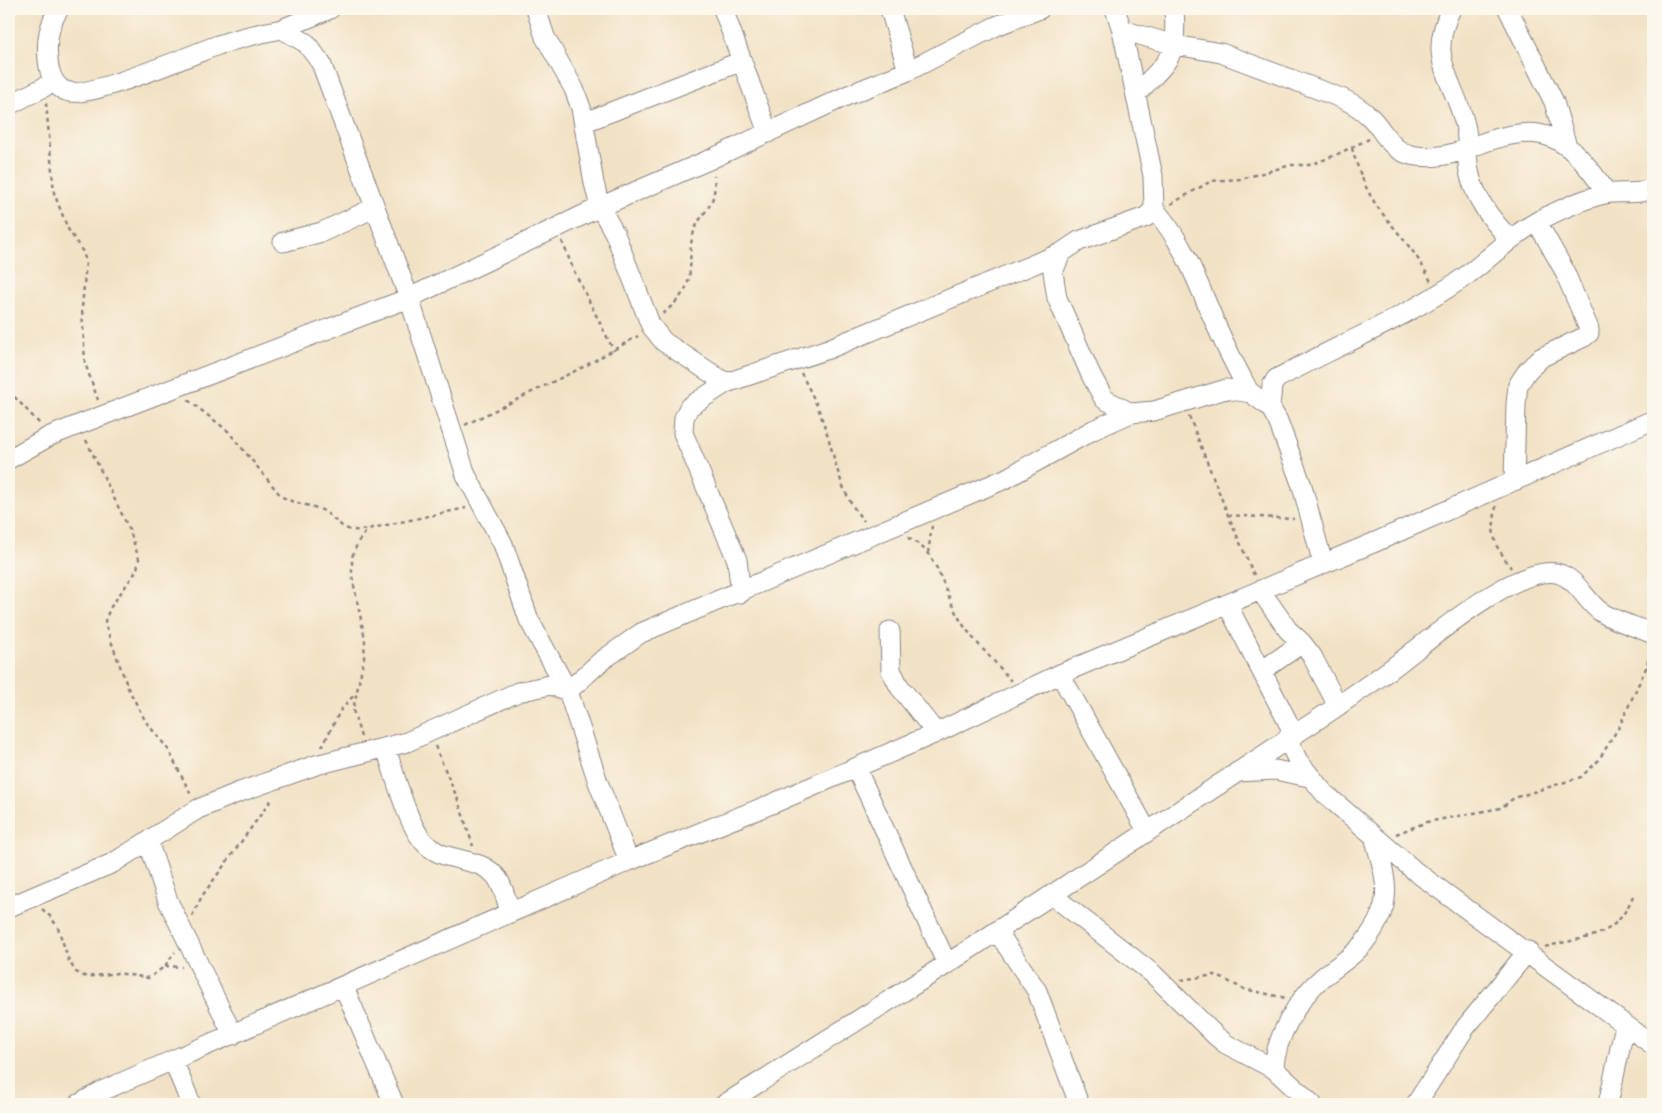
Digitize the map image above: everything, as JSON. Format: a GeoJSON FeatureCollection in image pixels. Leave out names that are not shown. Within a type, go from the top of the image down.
{"type":"FeatureCollection","features":[{"type":"Feature","properties":{"kind":"street"},"geometry":{"type":"LineString","coordinates":[[49,84],[68,92],[82,93],[221,44],[282,30],[330,9]]}},
{"type":"Feature","properties":{"kind":"street"},"geometry":{"type":"LineString","coordinates":[[536,9],[545,37],[574,89],[584,122],[590,165],[600,207],[615,234],[651,326],[664,342],[726,383]]}},
{"type":"Feature","properties":{"kind":"street"},"geometry":{"type":"LineString","coordinates":[[723,9],[768,133]]}},
{"type":"Feature","properties":{"kind":"street"},"geometry":{"type":"LineString","coordinates":[[890,9],[908,71]]}},
{"type":"Feature","properties":{"kind":"street"},"geometry":{"type":"LineString","coordinates":[[9,459],[50,436],[409,298],[600,207],[712,159],[846,96],[908,71],[996,26],[1040,9]]}},
{"type":"Feature","properties":{"kind":"street"},"geometry":{"type":"LineString","coordinates":[[1115,9],[1122,30],[1153,176],[1156,211],[1175,234],[1186,254],[1244,389],[1270,407]]}},
{"type":"Feature","properties":{"kind":"street"},"geometry":{"type":"LineString","coordinates":[[1136,94],[1170,58],[1175,45],[1174,9]]}},
{"type":"Feature","properties":{"kind":"street"},"geometry":{"type":"LineString","coordinates":[[1451,9],[1440,43],[1441,62],[1462,112],[1468,149],[1468,169],[1473,186],[1484,207],[1510,239]]}},
{"type":"Feature","properties":{"kind":"street"},"geometry":{"type":"LineString","coordinates":[[1508,9],[1554,102],[1566,143]]}},
{"type":"Feature","properties":{"kind":"street"},"geometry":{"type":"LineString","coordinates":[[49,84],[46,41],[56,10]]}},
{"type":"Feature","properties":{"kind":"street"},"geometry":{"type":"LineString","coordinates":[[282,30],[306,43],[321,63],[409,298],[466,475],[503,544],[529,620],[568,691],[580,732],[629,861]]}},
{"type":"Feature","properties":{"kind":"street"},"geometry":{"type":"LineString","coordinates":[[1122,30],[1175,45],[1221,53],[1341,98],[1359,107],[1395,148],[1409,154],[1428,157],[1449,156],[1514,134],[1552,136],[1566,143],[1586,164],[1607,193]]}},
{"type":"Feature","properties":{"kind":"street"},"geometry":{"type":"LineString","coordinates":[[584,122],[742,61]]}},
{"type":"Feature","properties":{"kind":"street"},"geometry":{"type":"LineString","coordinates":[[9,106],[49,84]]}},
{"type":"Feature","properties":{"kind":"street"},"geometry":{"type":"LineString","coordinates":[[568,691],[600,662],[640,633],[741,593],[879,531],[1029,468],[1093,430],[1131,413],[1154,411],[1226,389],[1244,389],[1276,380],[1382,326],[1437,294],[1463,278],[1510,239],[1537,222],[1580,202],[1607,193],[1627,194],[1652,190]]}},
{"type":"Feature","properties":{"kind":"street"},"geometry":{"type":"LineString","coordinates":[[283,242],[322,232],[374,208]]}},
{"type":"Feature","properties":{"kind":"street"},"geometry":{"type":"LineString","coordinates":[[741,593],[737,560],[683,433],[684,418],[689,407],[726,383],[795,361],[1060,253],[1079,241],[1156,211]]}},
{"type":"Feature","properties":{"kind":"street"},"geometry":{"type":"LineString","coordinates":[[1507,484],[1518,385],[1528,370],[1542,357],[1584,337],[1589,333],[1590,329],[1563,268],[1537,222]]}},
{"type":"Feature","properties":{"kind":"street"},"geometry":{"type":"LineString","coordinates":[[1060,253],[1053,272],[1057,298],[1091,375],[1104,399],[1131,413]]}},
{"type":"Feature","properties":{"kind":"street"},"geometry":{"type":"LineString","coordinates":[[1276,380],[1272,386],[1270,407],[1292,459],[1312,521],[1323,564]]}},
{"type":"Feature","properties":{"kind":"street"},"geometry":{"type":"LineString","coordinates":[[1093,430],[1101,419],[1104,399]]}},
{"type":"Feature","properties":{"kind":"street"},"geometry":{"type":"LineString","coordinates":[[79,1104],[102,1091],[510,912],[856,768],[936,733],[1060,674],[1323,564],[1653,420]]}},
{"type":"Feature","properties":{"kind":"street"},"geometry":{"type":"LineString","coordinates":[[725,1104],[947,964],[1338,706],[1399,663],[1447,624],[1477,603],[1508,586],[1542,574],[1557,573],[1572,580],[1590,604],[1603,614],[1653,634]]}},
{"type":"Feature","properties":{"kind":"street"},"geometry":{"type":"LineString","coordinates":[[1260,590],[1288,630],[1312,656],[1338,706]]}},
{"type":"Feature","properties":{"kind":"street"},"geometry":{"type":"LineString","coordinates":[[1227,604],[1263,670],[1309,777],[1324,793],[1456,904],[1530,953],[1653,1045]]}},
{"type":"Feature","properties":{"kind":"street"},"geometry":{"type":"LineString","coordinates":[[890,631],[891,670],[899,686],[936,733]]}},
{"type":"Feature","properties":{"kind":"street"},"geometry":{"type":"LineString","coordinates":[[1263,670],[1302,643]]}},
{"type":"Feature","properties":{"kind":"street"},"geometry":{"type":"LineString","coordinates":[[1060,674],[1147,831]]}},
{"type":"Feature","properties":{"kind":"street"},"geometry":{"type":"LineString","coordinates":[[17,903],[113,863],[198,809],[316,764],[378,751],[429,733],[518,692],[550,686],[568,691]]}},
{"type":"Feature","properties":{"kind":"street"},"geometry":{"type":"LineString","coordinates":[[378,751],[424,842],[446,856],[479,864],[490,870],[499,880],[510,912]]}},
{"type":"Feature","properties":{"kind":"street"},"geometry":{"type":"LineString","coordinates":[[856,768],[947,964]]}},
{"type":"Feature","properties":{"kind":"street"},"geometry":{"type":"LineString","coordinates":[[1236,772],[1275,770],[1309,777]]}},
{"type":"Feature","properties":{"kind":"street"},"geometry":{"type":"LineString","coordinates":[[1274,1068],[1274,1057],[1289,1020],[1300,1001],[1322,978],[1354,954],[1367,938],[1383,910],[1386,884],[1377,838]]}},
{"type":"Feature","properties":{"kind":"street"},"geometry":{"type":"LineString","coordinates":[[148,841],[157,872],[183,934],[233,1035]]}},
{"type":"Feature","properties":{"kind":"street"},"geometry":{"type":"LineString","coordinates":[[1052,895],[1153,974],[1216,1036],[1226,1044],[1274,1068],[1312,1104]]}},
{"type":"Feature","properties":{"kind":"street"},"geometry":{"type":"LineString","coordinates":[[997,931],[1037,991],[1079,1104]]}},
{"type":"Feature","properties":{"kind":"street"},"geometry":{"type":"LineString","coordinates":[[1416,1104],[1465,1028],[1530,953]]}},
{"type":"Feature","properties":{"kind":"street"},"geometry":{"type":"LineString","coordinates":[[344,986],[394,1104]]}},
{"type":"Feature","properties":{"kind":"street"},"geometry":{"type":"LineString","coordinates":[[1608,1104],[1625,1025]]}},
{"type":"Feature","properties":{"kind":"street"},"geometry":{"type":"LineString","coordinates":[[173,1060],[191,1104]]}},
{"type":"Feature","properties":{"kind":"path"},"geometry":{"type":"LineString","coordinates":[[49,84],[54,193],[68,228],[83,252],[86,262],[82,308],[85,364],[104,415]]}},
{"type":"Feature","properties":{"kind":"path"},"geometry":{"type":"LineString","coordinates":[[1156,211],[1211,181],[1241,179],[1291,165],[1309,164],[1352,148],[1381,131]]}},
{"type":"Feature","properties":{"kind":"path"},"geometry":{"type":"LineString","coordinates":[[1352,148],[1366,188],[1378,208],[1413,249],[1437,294]]}},
{"type":"Feature","properties":{"kind":"path"},"geometry":{"type":"LineString","coordinates":[[451,433],[614,350],[651,326],[684,292],[688,283],[689,252],[693,234],[698,222],[714,199],[715,186],[712,159]]}},
{"type":"Feature","properties":{"kind":"path"},"geometry":{"type":"LineString","coordinates":[[558,228],[574,272],[614,350]]}},
{"type":"Feature","properties":{"kind":"path"},"geometry":{"type":"LineString","coordinates":[[795,361],[823,422],[837,475],[848,499],[864,522],[879,531]]}},
{"type":"Feature","properties":{"kind":"path"},"geometry":{"type":"LineString","coordinates":[[172,388],[228,431],[281,496],[292,503],[307,504],[324,511],[346,528],[355,531],[368,529],[483,505]]}},
{"type":"Feature","properties":{"kind":"path"},"geometry":{"type":"LineString","coordinates":[[9,390],[50,436]]}},
{"type":"Feature","properties":{"kind":"path"},"geometry":{"type":"LineString","coordinates":[[1183,402],[1196,429],[1228,516],[1260,590]]}},
{"type":"Feature","properties":{"kind":"path"},"geometry":{"type":"LineString","coordinates":[[78,425],[130,531],[139,559],[137,570],[110,608],[105,621],[106,627],[128,688],[146,722],[168,749],[198,809]]}},
{"type":"Feature","properties":{"kind":"path"},"geometry":{"type":"LineString","coordinates":[[1507,484],[1493,515],[1493,529],[1496,545],[1513,573],[1508,586]]}},
{"type":"Feature","properties":{"kind":"path"},"geometry":{"type":"LineString","coordinates":[[928,554],[932,538],[931,510]]}},
{"type":"Feature","properties":{"kind":"path"},"geometry":{"type":"LineString","coordinates":[[1228,516],[1284,517],[1312,521]]}},
{"type":"Feature","properties":{"kind":"path"},"geometry":{"type":"LineString","coordinates":[[368,529],[358,542],[352,557],[352,576],[365,639],[364,658],[353,710],[378,751]]}},
{"type":"Feature","properties":{"kind":"path"},"geometry":{"type":"LineString","coordinates":[[904,536],[918,543],[928,554],[958,617],[969,634],[1001,668],[1020,693]]}},
{"type":"Feature","properties":{"kind":"path"},"geometry":{"type":"LineString","coordinates":[[1377,838],[1427,822],[1501,808],[1514,798],[1581,777],[1598,761],[1619,727],[1646,668],[1653,642]]}},
{"type":"Feature","properties":{"kind":"path"},"geometry":{"type":"LineString","coordinates":[[1646,668],[1653,668]]}},
{"type":"Feature","properties":{"kind":"path"},"geometry":{"type":"LineString","coordinates":[[316,764],[340,711],[355,694]]}},
{"type":"Feature","properties":{"kind":"path"},"geometry":{"type":"LineString","coordinates":[[429,733],[458,800],[479,864]]}},
{"type":"Feature","properties":{"kind":"path"},"geometry":{"type":"LineString","coordinates":[[17,903],[51,917],[58,928],[69,961],[76,972],[86,976],[117,973],[149,978],[165,966],[202,896],[248,830],[268,806],[282,777]]}},
{"type":"Feature","properties":{"kind":"path"},"geometry":{"type":"LineString","coordinates":[[1530,953],[1605,931],[1626,914],[1633,896]]}},
{"type":"Feature","properties":{"kind":"path"},"geometry":{"type":"LineString","coordinates":[[1178,980],[1215,975],[1244,990],[1300,1001]]}}]}
